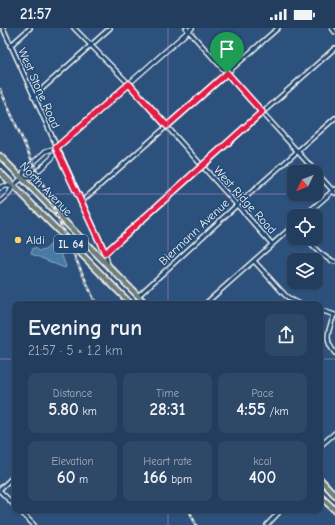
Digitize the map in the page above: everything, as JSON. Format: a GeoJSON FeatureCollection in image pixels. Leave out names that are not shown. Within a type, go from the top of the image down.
{"type":"FeatureCollection","features":[{"type":"Feature","properties":{"kind":"main road","name":"North Avenue"},"geometry":{"type":"LineString","coordinates":[[0,156],[143,301]]}},
{"type":"Feature","properties":{"kind":"main road","name":"North Avenue"},"geometry":{"type":"LineString","coordinates":[[0,172],[128,301]]}},
{"type":"Feature","properties":{"kind":"main road"},"geometry":{"type":"LineString","coordinates":[[323,482],[335,495]]}},
{"type":"Feature","properties":{"kind":"main road"},"geometry":{"type":"LineString","coordinates":[[323,499],[335,510]]}},
{"type":"Feature","properties":{"kind":"street","name":"West Stone Road"},"geometry":{"type":"LineString","coordinates":[[3,28],[56,148],[105,253],[108,264]]}},
{"type":"Feature","properties":{"kind":"street"},"geometry":{"type":"LineString","coordinates":[[10,46],[30,28]]}},
{"type":"Feature","properties":{"kind":"street","name":"West Ridge Road"},"geometry":{"type":"LineString","coordinates":[[74,28],[129,84],[272,244]]}},
{"type":"Feature","properties":{"kind":"street"},"geometry":{"type":"LineString","coordinates":[[33,96],[110,28]]}},
{"type":"Feature","properties":{"kind":"street"},"geometry":{"type":"LineString","coordinates":[[81,202],[278,28]]}},
{"type":"Feature","properties":{"kind":"street"},"geometry":{"type":"LineString","coordinates":[[332,28],[335,32]]}},
{"type":"Feature","properties":{"kind":"street"},"geometry":{"type":"LineString","coordinates":[[0,202],[9,194],[13,186],[22,178],[24,170],[46,151],[56,148],[189,29],[334,191],[312,209]]}},
{"type":"Feature","properties":{"kind":"street"},"geometry":{"type":"LineString","coordinates":[[105,253],[335,48]]}},
{"type":"Feature","properties":{"kind":"street","name":"Biermann Avenue"},"geometry":{"type":"LineString","coordinates":[[138,296],[335,118]]}},
{"type":"Feature","properties":{"kind":"street"},"geometry":{"type":"LineString","coordinates":[[22,178],[30,178],[52,158],[56,148]]}},
{"type":"Feature","properties":{"kind":"street"},"geometry":{"type":"LineString","coordinates":[[0,188],[2,186],[13,186]]}},
{"type":"Feature","properties":{"kind":"street"},"geometry":{"type":"LineString","coordinates":[[208,301],[287,231]]}},
{"type":"Feature","properties":{"kind":"street"},"geometry":{"type":"LineString","coordinates":[[312,245],[319,253],[335,262]]}},
{"type":"Feature","properties":{"kind":"street"},"geometry":{"type":"LineString","coordinates":[[254,261],[285,295],[294,301]]}},
{"type":"Feature","properties":{"kind":"street"},"geometry":{"type":"LineString","coordinates":[[323,311],[335,315],[327,338],[330,347],[335,353]]}},
{"type":"Feature","properties":{"kind":"street"},"geometry":{"type":"LineString","coordinates":[[323,443],[335,432]]}},
{"type":"Feature","properties":{"kind":"street"},"geometry":{"type":"LineString","coordinates":[[12,478],[0,490],[12,503]]}},
{"type":"Feature","properties":{"kind":"street"},"geometry":{"type":"LineString","coordinates":[[22,513],[34,525]]}},
{"type":"Feature","properties":{"kind":"street"},"geometry":{"type":"LineString","coordinates":[[267,525],[278,513]]}},
{"type":"Feature","properties":{"kind":"water"},"geometry":{"type":"Polygon","coordinates":[[[53,242],[61,253],[66,267],[65,268],[31,254],[33,248],[36,248],[39,251],[45,250],[53,242]]]}},
{"type":"Feature","properties":{"kind":"railway"},"geometry":{"type":"LineString","coordinates":[[0,89],[95,301]]}},
{"type":"Feature","properties":{"kind":"railway"},"geometry":{"type":"LineString","coordinates":[[190,513],[196,525]]}},
{"type":"Feature","properties":{"kind":"place","name":"Aldi"},"geometry":{"type":"Point","coordinates":[18,240]}},
{"type":"Feature","properties":{"kind":"route"},"geometry":{"type":"LineString","coordinates":[[227,73],[262,112],[105,253],[56,148],[129,84],[167,126],[227,73]]}}]}
